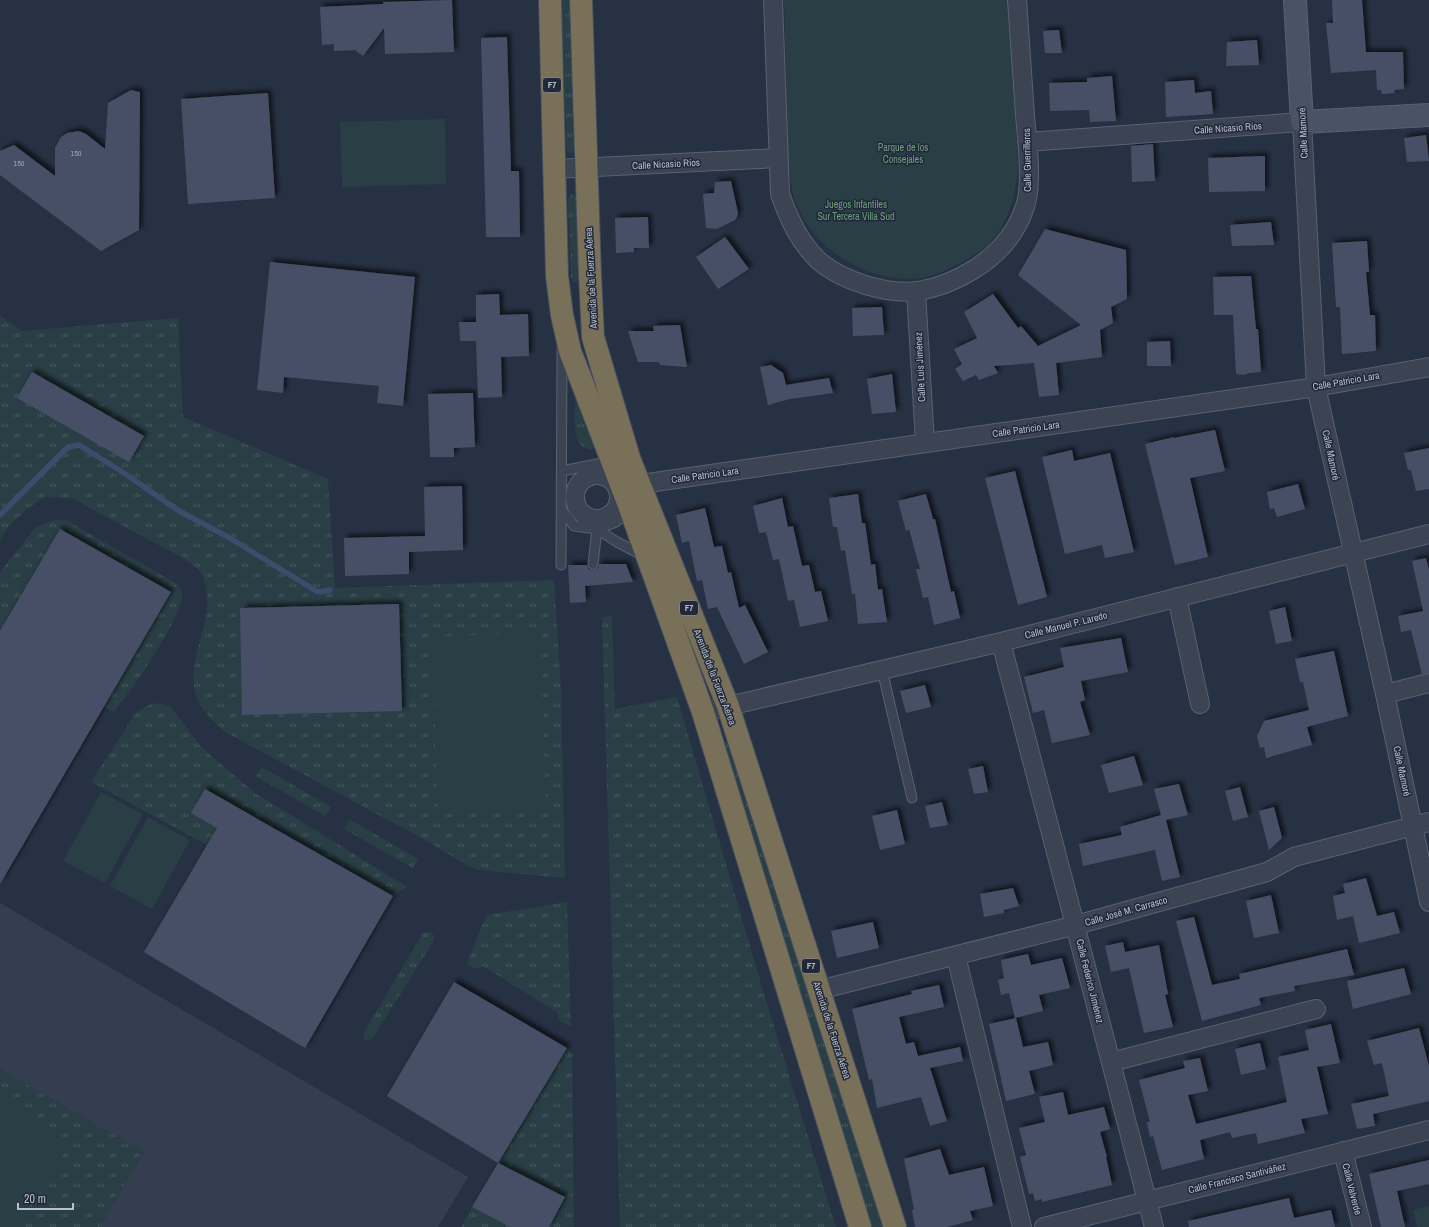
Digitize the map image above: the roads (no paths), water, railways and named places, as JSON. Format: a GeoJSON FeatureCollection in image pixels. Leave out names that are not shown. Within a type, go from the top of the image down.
{"type":"FeatureCollection","features":[{"type":"Feature","properties":{"kind":"highway","name":"Avenida de la Fuerza Aérea"},"geometry":{"type":"LineString","coordinates":[[550,0],[557,276],[562,315],[570,351],[621,460]]}},
{"type":"Feature","properties":{"kind":"highway","name":"Avenida de la Fuerza Aérea"},"geometry":{"type":"LineString","coordinates":[[581,0],[593,337],[630,497],[648,558],[703,712],[860,1227]]}},
{"type":"Feature","properties":{"kind":"highway","name":"Avenida de la Fuerza Aérea"},"geometry":{"type":"LineString","coordinates":[[630,497],[728,706],[894,1227]]}},
{"type":"Feature","properties":{"kind":"street","name":"Calle Guerrilleros"},"geometry":{"type":"LineString","coordinates":[[773,0],[777,158],[780,194],[790,220],[801,242],[820,261],[842,277],[870,286],[898,291],[916,291],[931,288],[961,276],[994,256],[1016,227],[1028,194],[1027,142],[1017,0]]}},
{"type":"Feature","properties":{"kind":"street","name":"Calle Mamoré"},"geometry":{"type":"LineString","coordinates":[[1295,0],[1316,387],[1385,694],[1421,824],[1429,902]]}},
{"type":"Feature","properties":{"kind":"street","name":"Calle Nicasio Ríos"},"geometry":{"type":"LineString","coordinates":[[1027,142],[1429,114]]}},
{"type":"Feature","properties":{"kind":"street","name":"Calle Nicasio Ríos"},"geometry":{"type":"LineString","coordinates":[[555,169],[777,158]]}},
{"type":"Feature","properties":{"kind":"street","name":"Calle Luis Jiménez"},"geometry":{"type":"LineString","coordinates":[[916,291],[925,443]]}},
{"type":"Feature","properties":{"kind":"street","name":"Calle Patricio Lara"},"geometry":{"type":"LineString","coordinates":[[630,497],[925,443],[1316,387],[1429,367]]}},
{"type":"Feature","properties":{"kind":"street","name":"Calle Manuel P. Laredo"},"geometry":{"type":"LineString","coordinates":[[703,712],[1001,642],[1429,534]]}},
{"type":"Feature","properties":{"kind":"street"},"geometry":{"type":"LineString","coordinates":[[1177,597],[1200,704]]}},
{"type":"Feature","properties":{"kind":"street","name":"Calle Federico Jiménez"},"geometry":{"type":"LineString","coordinates":[[1001,642],[1154,1227]]}},
{"type":"Feature","properties":{"kind":"street"},"geometry":{"type":"LineString","coordinates":[[1385,694],[1429,683]]}},
{"type":"Feature","properties":{"kind":"street","name":"Calle José M. Carrasco"},"geometry":{"type":"LineString","coordinates":[[819,990],[1076,925],[1267,872],[1294,857],[1421,824]]}},
{"type":"Feature","properties":{"kind":"street"},"geometry":{"type":"LineString","coordinates":[[956,956],[1022,1227]]}},
{"type":"Feature","properties":{"kind":"street"},"geometry":{"type":"LineString","coordinates":[[1111,1062],[1316,1009]]}},
{"type":"Feature","properties":{"kind":"street","name":"Calle Francisco Santiváñez"},"geometry":{"type":"LineString","coordinates":[[1044,1227],[1429,1130]]}},
{"type":"Feature","properties":{"kind":"street","name":"Calle Valverde"},"geometry":{"type":"LineString","coordinates":[[1343,1151],[1362,1227]]}},
{"type":"Feature","properties":{"kind":"lane"},"geometry":{"type":"LineString","coordinates":[[561,565],[562,315]]}},
{"type":"Feature","properties":{"kind":"lane"},"geometry":{"type":"LineString","coordinates":[[562,471],[621,460]]}},
{"type":"Feature","properties":{"kind":"lane"},"geometry":{"type":"LineString","coordinates":[[597,529],[616,522],[630,497]]}},
{"type":"Feature","properties":{"kind":"lane"},"geometry":{"type":"LineString","coordinates":[[562,509],[574,526],[597,529],[617,542],[648,558]]}},
{"type":"Feature","properties":{"kind":"lane"},"geometry":{"type":"LineString","coordinates":[[592,564],[597,529]]}},
{"type":"Feature","properties":{"kind":"lane"},"geometry":{"type":"LineString","coordinates":[[882,670],[912,798]]}},
{"type":"Feature","properties":{"kind":"waterway"},"geometry":{"type":"LineString","coordinates":[[0,515],[68,447],[79,445],[121,471],[179,511],[228,537],[318,592],[330,590]]}},
{"type":"Feature","properties":{"kind":"park label","name":"Parque de los Consejales"},"geometry":{"type":"Point","coordinates":[903,152]}},
{"type":"Feature","properties":{"kind":"park label","name":"Juegos Infantiles Sur Tercera Villa Sud"},"geometry":{"type":"Point","coordinates":[856,210]}}]}
